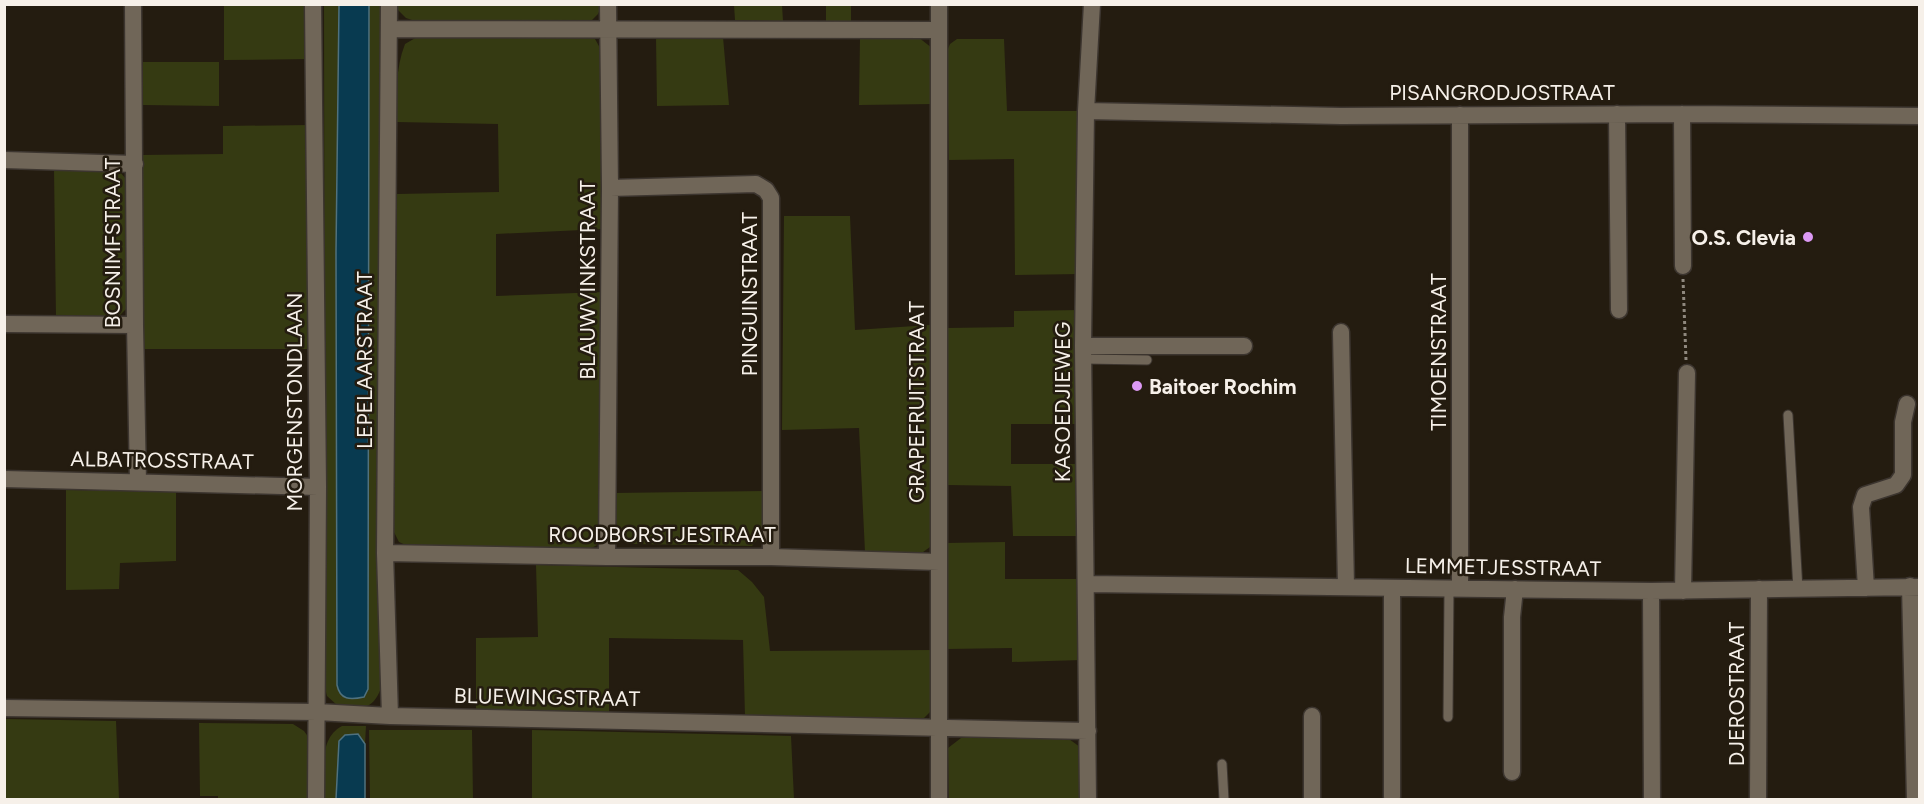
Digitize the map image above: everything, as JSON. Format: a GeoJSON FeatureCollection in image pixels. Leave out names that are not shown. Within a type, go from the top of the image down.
{"type":"FeatureCollection","features":[{"type":"Feature","properties":{"kind":"street","name":"BOSNIMFSTRAAT"},"geometry":{"type":"LineString","coordinates":[[133,4],[138,482]]}},
{"type":"Feature","properties":{"kind":"street","name":"MORGENSTONDLAAN"},"geometry":{"type":"LineString","coordinates":[[313,4],[318,487],[316,800]]}},
{"type":"Feature","properties":{"kind":"street","name":"LEPELAARSTRAAT"},"geometry":{"type":"LineString","coordinates":[[389,4],[385,553],[390,717]]}},
{"type":"Feature","properties":{"kind":"street","name":"BLAUWVINKSTRAAT"},"geometry":{"type":"LineString","coordinates":[[607,557],[610,188],[608,4]]}},
{"type":"Feature","properties":{"kind":"street","name":"GRAPEFRUITSTRAAT"},"geometry":{"type":"LineString","coordinates":[[939,4],[939,800]]}},
{"type":"Feature","properties":{"kind":"street","name":"KASOEDJIEWEG"},"geometry":{"type":"LineString","coordinates":[[1088,800],[1083,352],[1086,111],[1092,4]]}},
{"type":"Feature","properties":{"kind":"street"},"geometry":{"type":"LineString","coordinates":[[389,29],[938,30]]}},
{"type":"Feature","properties":{"kind":"street","name":"PISANGRODJOSTRAAT"},"geometry":{"type":"LineString","coordinates":[[1086,111],[1341,116],[1617,114],[1920,116]]}},
{"type":"Feature","properties":{"kind":"street"},"geometry":{"type":"LineString","coordinates":[[1617,114],[1619,310]]}},
{"type":"Feature","properties":{"kind":"street"},"geometry":{"type":"LineString","coordinates":[[1682,114],[1683,266]]}},
{"type":"Feature","properties":{"kind":"street","name":"TIMOENSTRAAT"},"geometry":{"type":"LineString","coordinates":[[1455,588],[1460,115]]}},
{"type":"Feature","properties":{"kind":"street"},"geometry":{"type":"LineString","coordinates":[[4,160],[135,164]]}},
{"type":"Feature","properties":{"kind":"street","name":"PINGUINSTRAAT"},"geometry":{"type":"LineString","coordinates":[[610,188],[756,184],[766,190],[771,198],[771,556]]}},
{"type":"Feature","properties":{"kind":"street"},"geometry":{"type":"LineString","coordinates":[[4,324],[135,326]]}},
{"type":"Feature","properties":{"kind":"street"},"geometry":{"type":"LineString","coordinates":[[1341,332],[1346,587]]}},
{"type":"Feature","properties":{"kind":"street"},"geometry":{"type":"LineString","coordinates":[[1083,352],[1244,346]]}},
{"type":"Feature","properties":{"kind":"street"},"geometry":{"type":"LineString","coordinates":[[1683,591],[1687,373]]}},
{"type":"Feature","properties":{"kind":"street"},"geometry":{"type":"LineString","coordinates":[[1866,588],[1862,507],[1865,495],[1896,485],[1903,475],[1903,422],[1907,404]]}},
{"type":"Feature","properties":{"kind":"street","name":"ALBATROSSTRAAT"},"geometry":{"type":"LineString","coordinates":[[4,479],[318,487]]}},
{"type":"Feature","properties":{"kind":"street","name":"ROODBORSTJESTRAAT"},"geometry":{"type":"LineString","coordinates":[[385,553],[607,557],[771,556],[939,562]]}},
{"type":"Feature","properties":{"kind":"street","name":"LEMMETJESSTRAAT"},"geometry":{"type":"LineString","coordinates":[[1086,584],[1650,591],[1915,586]]}},
{"type":"Feature","properties":{"kind":"street"},"geometry":{"type":"LineString","coordinates":[[1915,586],[1915,800]]}},
{"type":"Feature","properties":{"kind":"street"},"geometry":{"type":"LineString","coordinates":[[1392,588],[1392,797]]}},
{"type":"Feature","properties":{"kind":"street"},"geometry":{"type":"LineString","coordinates":[[1512,772],[1512,617],[1515,589]]}},
{"type":"Feature","properties":{"kind":"street","name":"DJEROSTRAAT"},"geometry":{"type":"LineString","coordinates":[[1758,800],[1759,590]]}},
{"type":"Feature","properties":{"kind":"street"},"geometry":{"type":"LineString","coordinates":[[1650,591],[1652,800]]}},
{"type":"Feature","properties":{"kind":"street","name":"BLUEWINGSTRAAT"},"geometry":{"type":"LineString","coordinates":[[4,708],[317,712],[390,717],[1088,730]]}},
{"type":"Feature","properties":{"kind":"street"},"geometry":{"type":"LineString","coordinates":[[1312,716],[1312,800]]}},
{"type":"Feature","properties":{"kind":"lane"},"geometry":{"type":"LineString","coordinates":[[1083,352],[1147,360]]}},
{"type":"Feature","properties":{"kind":"lane"},"geometry":{"type":"LineString","coordinates":[[1788,415],[1798,590]]}},
{"type":"Feature","properties":{"kind":"lane"},"geometry":{"type":"LineString","coordinates":[[1449,717],[1455,588]]}},
{"type":"Feature","properties":{"kind":"lane"},"geometry":{"type":"LineString","coordinates":[[1222,764],[1224,800]]}},
{"type":"Feature","properties":{"kind":"path"},"geometry":{"type":"LineString","coordinates":[[1683,266],[1687,373]]}},
{"type":"Feature","properties":{"kind":"green space"},"geometry":{"type":"Polygon","coordinates":[[[224,5],[311,5],[311,59],[224,60],[224,5]]]}},
{"type":"Feature","properties":{"kind":"green space"},"geometry":{"type":"Polygon","coordinates":[[[324,5],[339,5],[336,252],[337,685],[368,689],[369,5],[383,5],[381,688],[373,702],[364,707],[338,706],[327,696],[325,688],[324,5]]]}},
{"type":"Feature","properties":{"kind":"green space"},"geometry":{"type":"Polygon","coordinates":[[[398,5],[602,5],[598,14],[590,22],[418,22],[406,18],[398,10],[398,5]]]}},
{"type":"Feature","properties":{"kind":"green space"},"geometry":{"type":"Polygon","coordinates":[[[734,5],[782,5],[783,21],[735,20],[734,5]]]}},
{"type":"Feature","properties":{"kind":"green space"},"geometry":{"type":"Polygon","coordinates":[[[826,5],[851,5],[851,21],[826,21],[826,5]]]}},
{"type":"Feature","properties":{"kind":"green space"},"geometry":{"type":"Polygon","coordinates":[[[586,35],[595,39],[600,48],[603,229],[496,234],[496,296],[603,292],[600,532],[597,545],[588,550],[410,547],[399,542],[394,532],[397,194],[499,192],[498,124],[396,122],[398,73],[405,44],[417,37],[586,35]]]}},
{"type":"Feature","properties":{"kind":"green space"},"geometry":{"type":"Polygon","coordinates":[[[723,37],[729,105],[657,106],[656,38],[723,37]]]}},
{"type":"Feature","properties":{"kind":"green space"},"geometry":{"type":"Polygon","coordinates":[[[860,37],[918,37],[932,48],[934,104],[859,105],[860,37]]]}},
{"type":"Feature","properties":{"kind":"green space"},"geometry":{"type":"Polygon","coordinates":[[[957,39],[1004,39],[1007,111],[1081,111],[1080,274],[1015,275],[1014,159],[949,160],[947,51],[950,44],[957,39]]]}},
{"type":"Feature","properties":{"kind":"green space"},"geometry":{"type":"Polygon","coordinates":[[[143,62],[219,62],[219,106],[143,105],[143,62]]]}},
{"type":"Feature","properties":{"kind":"green space"},"geometry":{"type":"Polygon","coordinates":[[[310,125],[311,349],[144,349],[141,155],[223,154],[223,126],[310,125]]]}},
{"type":"Feature","properties":{"kind":"green space"},"geometry":{"type":"Polygon","coordinates":[[[54,169],[118,170],[128,181],[128,307],[117,318],[56,318],[54,169]]]}},
{"type":"Feature","properties":{"kind":"green space"},"geometry":{"type":"Polygon","coordinates":[[[784,216],[850,216],[855,330],[930,325],[933,534],[930,547],[919,555],[865,552],[859,428],[782,430],[784,216]]]}},
{"type":"Feature","properties":{"kind":"green space"},"geometry":{"type":"Polygon","coordinates":[[[1080,310],[1081,424],[1011,424],[1011,464],[1082,464],[1084,536],[1013,536],[1011,486],[947,485],[947,328],[1014,327],[1014,311],[1080,310]]]}},
{"type":"Feature","properties":{"kind":"green space"},"geometry":{"type":"Polygon","coordinates":[[[66,490],[176,492],[176,561],[120,563],[119,589],[66,590],[66,490]]]}},
{"type":"Feature","properties":{"kind":"green space"},"geometry":{"type":"Polygon","coordinates":[[[764,491],[765,530],[752,546],[632,544],[621,533],[616,522],[614,493],[764,491]]]}},
{"type":"Feature","properties":{"kind":"green space"},"geometry":{"type":"Polygon","coordinates":[[[1005,542],[1005,579],[1082,579],[1082,660],[1012,662],[1012,648],[947,649],[946,543],[1005,542]]]}},
{"type":"Feature","properties":{"kind":"green space"},"geometry":{"type":"Polygon","coordinates":[[[536,565],[738,570],[764,597],[770,651],[933,650],[935,707],[920,722],[745,717],[743,640],[609,638],[609,712],[476,710],[476,638],[538,637],[536,565]]]}},
{"type":"Feature","properties":{"kind":"green space"},"geometry":{"type":"Polygon","coordinates":[[[5,719],[116,721],[119,799],[5,799],[5,719]]]}},
{"type":"Feature","properties":{"kind":"green space"},"geometry":{"type":"Polygon","coordinates":[[[199,723],[293,724],[304,731],[309,738],[309,799],[218,800],[218,796],[200,796],[199,723]]]}},
{"type":"Feature","properties":{"kind":"green space"},"geometry":{"type":"Polygon","coordinates":[[[342,726],[366,726],[365,744],[357,734],[339,741],[336,799],[325,799],[324,758],[326,748],[334,732],[342,726]]]}},
{"type":"Feature","properties":{"kind":"green space"},"geometry":{"type":"Polygon","coordinates":[[[369,730],[472,730],[473,799],[370,799],[369,730]]]}},
{"type":"Feature","properties":{"kind":"green space"},"geometry":{"type":"Polygon","coordinates":[[[532,730],[791,736],[794,799],[532,799],[532,730]]]}},
{"type":"Feature","properties":{"kind":"green space"},"geometry":{"type":"Polygon","coordinates":[[[972,736],[1069,739],[1080,747],[1081,799],[949,799],[948,748],[961,738],[972,736]]]}},
{"type":"Feature","properties":{"kind":"water"},"geometry":{"type":"Polygon","coordinates":[[[339,5],[369,5],[368,689],[364,697],[354,698],[343,696],[337,685],[336,252],[339,5]]]}},
{"type":"Feature","properties":{"kind":"water"},"geometry":{"type":"Polygon","coordinates":[[[358,734],[365,744],[365,799],[336,799],[339,741],[345,735],[358,734]]]}},
{"type":"Feature","properties":{"kind":"place","name":"O.S. Clevia"},"geometry":{"type":"Point","coordinates":[1808,237]}},
{"type":"Feature","properties":{"kind":"place","name":"Baitoer Rochim"},"geometry":{"type":"Point","coordinates":[1137,386]}}]}
